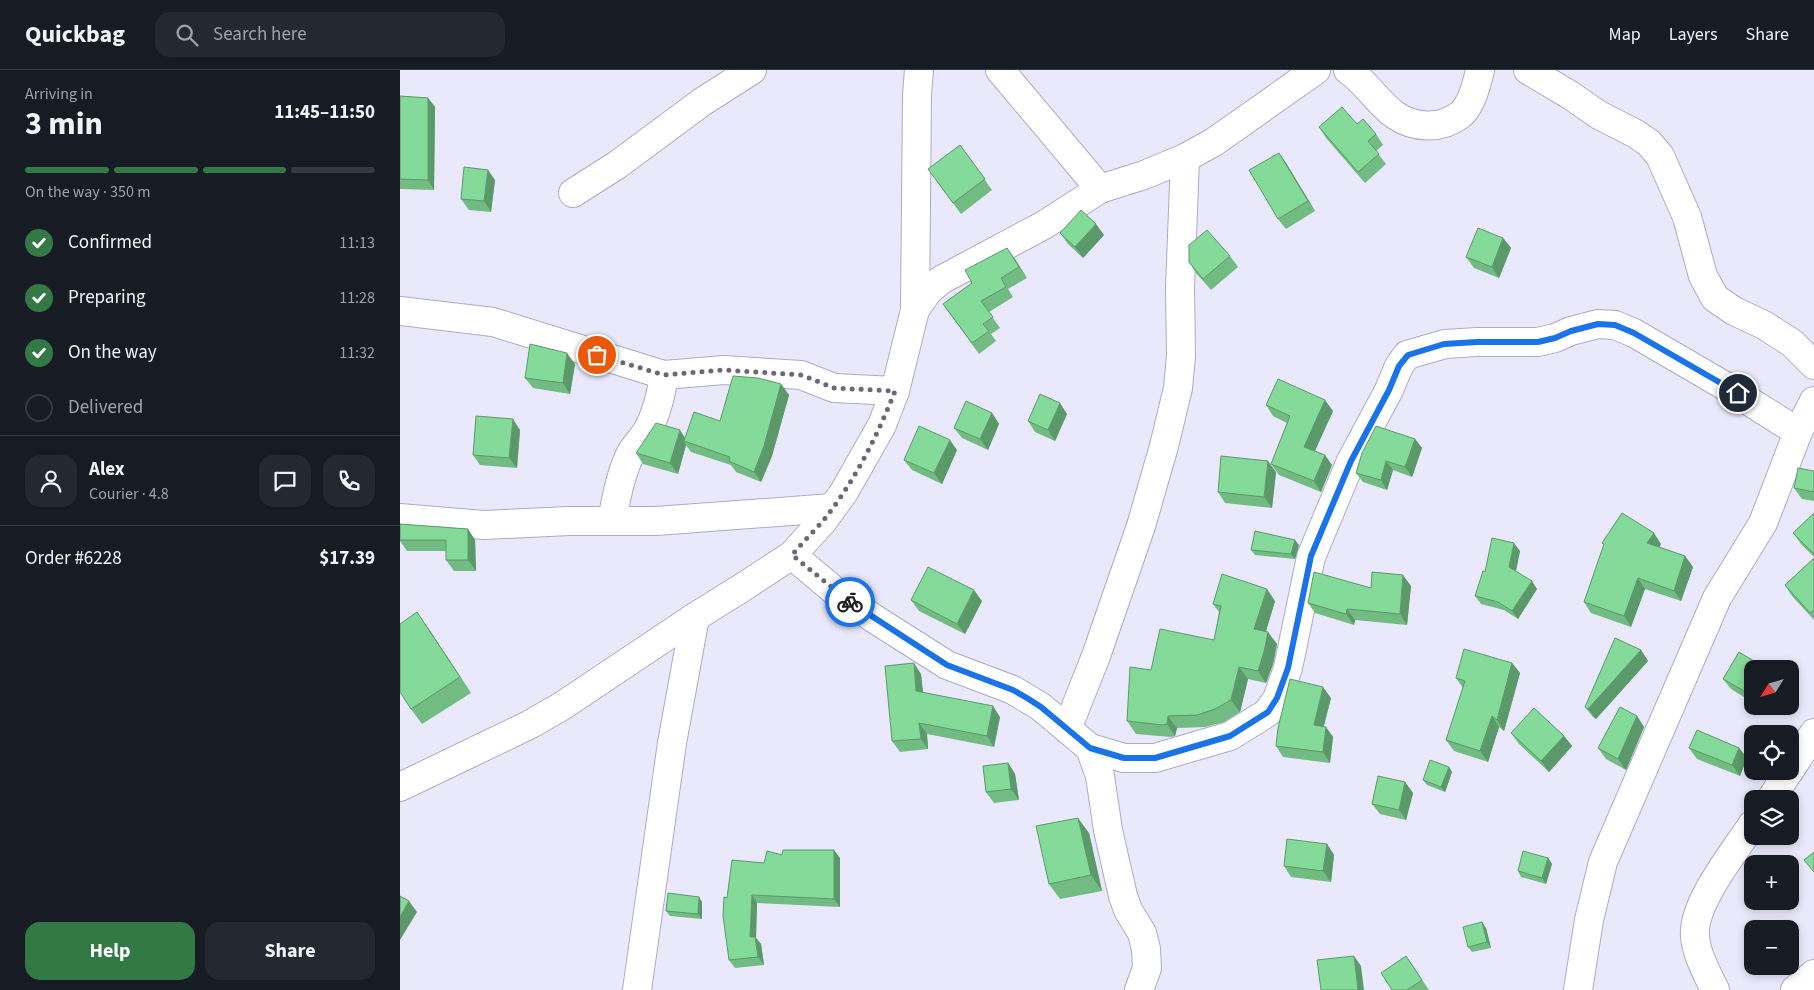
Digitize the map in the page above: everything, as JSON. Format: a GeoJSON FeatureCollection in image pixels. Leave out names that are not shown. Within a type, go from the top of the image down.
{"type":"FeatureCollection","features":[{"type":"Feature","properties":{"kind":"street"},"geometry":{"type":"LineString","coordinates":[[573,193],[617,166],[702,102],[752,70]]}},
{"type":"Feature","properties":{"kind":"street"},"geometry":{"type":"LineString","coordinates":[[400,787],[529,725],[562,706],[694,617],[792,555],[832,508],[864,459],[882,425],[895,391],[915,310],[917,95],[919,70]]}},
{"type":"Feature","properties":{"kind":"street"},"geometry":{"type":"LineString","coordinates":[[1000,70],[1100,189]]}},
{"type":"Feature","properties":{"kind":"street"},"geometry":{"type":"LineString","coordinates":[[915,310],[928,291],[941,280],[1044,225],[1100,189],[1144,175],[1185,158],[1214,142],[1316,70]]}},
{"type":"Feature","properties":{"kind":"street"},"geometry":{"type":"LineString","coordinates":[[1348,70],[1396,115],[1417,125],[1435,126],[1448,122],[1460,114],[1469,102],[1480,70]]}},
{"type":"Feature","properties":{"kind":"street"},"geometry":{"type":"LineString","coordinates":[[1528,70],[1599,115],[1636,134],[1649,143],[1660,156],[1687,217],[1703,276],[1715,298],[1734,312],[1764,325],[1792,344],[1814,365]]}},
{"type":"Feature","properties":{"kind":"street"},"geometry":{"type":"LineString","coordinates":[[1067,729],[1096,656],[1142,526],[1178,388],[1181,356],[1180,305],[1185,158]]}},
{"type":"Feature","properties":{"kind":"street"},"geometry":{"type":"LineString","coordinates":[[400,311],[493,322],[664,375],[724,370],[802,375],[834,388],[895,391]]}},
{"type":"Feature","properties":{"kind":"street"},"geometry":{"type":"LineString","coordinates":[[792,555],[836,592],[873,618],[947,665],[1013,690],[1041,707],[1090,748],[1124,758],[1155,758],[1230,736],[1268,712],[1277,698],[1288,668],[1311,556],[1351,461],[1389,390],[1399,366],[1408,355],[1444,344],[1538,342],[1598,324],[1615,325],[1634,333],[1726,386],[1798,432]]}},
{"type":"Feature","properties":{"kind":"street"},"geometry":{"type":"LineString","coordinates":[[612,521],[621,476],[630,454],[647,431],[653,419],[660,402],[664,375]]}},
{"type":"Feature","properties":{"kind":"street"},"geometry":{"type":"LineString","coordinates":[[1578,990],[1589,920],[1603,862],[1717,598],[1763,523],[1798,432],[1814,401]]}},
{"type":"Feature","properties":{"kind":"street"},"geometry":{"type":"LineString","coordinates":[[400,518],[484,525],[569,520],[656,521],[832,508]]}},
{"type":"Feature","properties":{"kind":"street"},"geometry":{"type":"LineString","coordinates":[[637,990],[672,743],[694,617]]}},
{"type":"Feature","properties":{"kind":"street"},"geometry":{"type":"LineString","coordinates":[[1799,755],[1814,733]]}},
{"type":"Feature","properties":{"kind":"street"},"geometry":{"type":"LineString","coordinates":[[1090,748],[1100,776],[1108,830],[1123,896],[1128,910],[1142,933],[1146,949],[1147,968],[1139,990]]}},
{"type":"Feature","properties":{"kind":"street"},"geometry":{"type":"LineString","coordinates":[[1714,990],[1701,959],[1695,936],[1697,917],[1708,892],[1744,837]]}},
{"type":"Feature","properties":{"kind":"street"},"geometry":{"type":"LineString","coordinates":[[1795,990],[1814,974]]}},
{"type":"Feature","properties":{"kind":"building"},"geometry":{"type":"Polygon","coordinates":[[[400,96],[428,98],[428,180],[400,179],[400,96]]]}},
{"type":"Feature","properties":{"kind":"building"},"geometry":{"type":"Polygon","coordinates":[[[1342,107],[1357,124],[1363,119],[1376,134],[1368,141],[1379,154],[1358,172],[1319,127],[1342,107]]]}},
{"type":"Feature","properties":{"kind":"building"},"geometry":{"type":"Polygon","coordinates":[[[960,145],[985,179],[953,203],[928,169],[960,145]]]}},
{"type":"Feature","properties":{"kind":"building"},"geometry":{"type":"Polygon","coordinates":[[[1279,153],[1308,201],[1278,219],[1249,170],[1279,153]]]}},
{"type":"Feature","properties":{"kind":"building"},"geometry":{"type":"Polygon","coordinates":[[[464,167],[488,170],[484,201],[461,199],[464,167]]]}},
{"type":"Feature","properties":{"kind":"building"},"geometry":{"type":"Polygon","coordinates":[[[1081,210],[1096,224],[1075,247],[1060,233],[1081,210]]]}},
{"type":"Feature","properties":{"kind":"building"},"geometry":{"type":"Polygon","coordinates":[[[1478,228],[1503,238],[1492,267],[1466,257],[1478,228]]]}},
{"type":"Feature","properties":{"kind":"building"},"geometry":{"type":"Polygon","coordinates":[[[1207,230],[1230,256],[1203,279],[1189,262],[1189,245],[1207,230]]]}},
{"type":"Feature","properties":{"kind":"building"},"geometry":{"type":"Polygon","coordinates":[[[1007,248],[1019,267],[1001,278],[1006,287],[981,301],[993,317],[983,324],[989,331],[972,343],[943,304],[972,283],[965,270],[1007,248]]]}},
{"type":"Feature","properties":{"kind":"building"},"geometry":{"type":"Polygon","coordinates":[[[530,344],[567,353],[563,383],[525,378],[530,344]]]}},
{"type":"Feature","properties":{"kind":"building"},"geometry":{"type":"Polygon","coordinates":[[[733,376],[758,378],[781,384],[764,446],[754,472],[729,461],[730,457],[684,441],[694,412],[720,421],[733,376]]]}},
{"type":"Feature","properties":{"kind":"building"},"geometry":{"type":"Polygon","coordinates":[[[1278,379],[1325,400],[1304,447],[1325,455],[1314,481],[1271,464],[1290,416],[1266,405],[1278,379]]]}},
{"type":"Feature","properties":{"kind":"building"},"geometry":{"type":"Polygon","coordinates":[[[1040,394],[1060,403],[1048,430],[1028,421],[1040,394]]]}},
{"type":"Feature","properties":{"kind":"building"},"geometry":{"type":"Polygon","coordinates":[[[966,401],[992,413],[980,439],[954,428],[966,401]]]}},
{"type":"Feature","properties":{"kind":"building"},"geometry":{"type":"Polygon","coordinates":[[[476,416],[513,419],[509,458],[473,455],[476,416]]]}},
{"type":"Feature","properties":{"kind":"building"},"geometry":{"type":"Polygon","coordinates":[[[656,423],[680,430],[670,463],[636,453],[656,423]]]}},
{"type":"Feature","properties":{"kind":"building"},"geometry":{"type":"Polygon","coordinates":[[[919,426],[950,440],[934,473],[904,460],[919,426]]]}},
{"type":"Feature","properties":{"kind":"building"},"geometry":{"type":"Polygon","coordinates":[[[1376,426],[1415,439],[1405,467],[1386,461],[1381,480],[1356,473],[1362,453],[1376,426]]]}},
{"type":"Feature","properties":{"kind":"building"},"geometry":{"type":"Polygon","coordinates":[[[1221,456],[1268,461],[1264,497],[1218,492],[1221,456]]]}},
{"type":"Feature","properties":{"kind":"building"},"geometry":{"type":"Polygon","coordinates":[[[1798,468],[1814,471],[1814,492],[1794,488],[1798,468]]]}},
{"type":"Feature","properties":{"kind":"building"},"geometry":{"type":"Polygon","coordinates":[[[1622,513],[1654,533],[1647,543],[1685,556],[1674,591],[1638,578],[1624,616],[1584,602],[1604,544],[1602,543],[1622,513]]]}},
{"type":"Feature","properties":{"kind":"building"},"geometry":{"type":"Polygon","coordinates":[[[1814,513],[1814,554],[1793,533],[1814,513]]]}},
{"type":"Feature","properties":{"kind":"building"},"geometry":{"type":"Polygon","coordinates":[[[400,524],[468,529],[468,560],[446,560],[446,540],[400,540],[400,524]]]}},
{"type":"Feature","properties":{"kind":"building"},"geometry":{"type":"Polygon","coordinates":[[[1255,531],[1295,540],[1291,554],[1251,550],[1255,531]]]}},
{"type":"Feature","properties":{"kind":"building"},"geometry":{"type":"Polygon","coordinates":[[[1492,538],[1514,543],[1509,567],[1532,581],[1512,611],[1498,602],[1475,596],[1483,571],[1485,572],[1492,538]]]}},
{"type":"Feature","properties":{"kind":"building"},"geometry":{"type":"Polygon","coordinates":[[[1814,558],[1814,610],[1810,613],[1785,585],[1814,558]]]}},
{"type":"Feature","properties":{"kind":"building"},"geometry":{"type":"Polygon","coordinates":[[[928,567],[974,590],[957,624],[911,600],[928,567]]]}},
{"type":"Feature","properties":{"kind":"building"},"geometry":{"type":"Polygon","coordinates":[[[1314,572],[1371,588],[1372,572],[1403,575],[1400,614],[1347,609],[1346,614],[1308,603],[1314,572]]]}},
{"type":"Feature","properties":{"kind":"building"},"geometry":{"type":"Polygon","coordinates":[[[1222,574],[1267,589],[1254,629],[1268,632],[1258,671],[1239,667],[1231,700],[1215,709],[1197,715],[1168,716],[1167,724],[1163,725],[1127,721],[1130,667],[1151,670],[1160,629],[1214,640],[1221,606],[1213,604],[1222,574]]]}},
{"type":"Feature","properties":{"kind":"building"},"geometry":{"type":"Polygon","coordinates":[[[417,612],[460,677],[411,709],[400,692],[400,624],[417,612]]]}},
{"type":"Feature","properties":{"kind":"building"},"geometry":{"type":"Polygon","coordinates":[[[1615,638],[1641,650],[1588,709],[1585,707],[1615,638]]]}},
{"type":"Feature","properties":{"kind":"building"},"geometry":{"type":"Polygon","coordinates":[[[1464,649],[1512,663],[1497,720],[1492,716],[1480,751],[1446,740],[1465,681],[1456,678],[1464,649]]]}},
{"type":"Feature","properties":{"kind":"building"},"geometry":{"type":"Polygon","coordinates":[[[1739,652],[1752,660],[1744,660],[1744,691],[1723,679],[1739,652]]]}},
{"type":"Feature","properties":{"kind":"building"},"geometry":{"type":"Polygon","coordinates":[[[914,663],[916,691],[993,706],[987,736],[919,723],[921,739],[892,741],[885,666],[914,663]]]}},
{"type":"Feature","properties":{"kind":"building"},"geometry":{"type":"Polygon","coordinates":[[[1290,679],[1323,687],[1314,725],[1326,727],[1323,752],[1276,746],[1278,728],[1290,679]]]}},
{"type":"Feature","properties":{"kind":"building"},"geometry":{"type":"Polygon","coordinates":[[[1620,707],[1637,716],[1618,759],[1598,748],[1620,707]]]}},
{"type":"Feature","properties":{"kind":"building"},"geometry":{"type":"Polygon","coordinates":[[[1534,708],[1564,736],[1541,761],[1511,733],[1534,708]]]}},
{"type":"Feature","properties":{"kind":"building"},"geometry":{"type":"Polygon","coordinates":[[[1697,730],[1739,748],[1732,765],[1689,748],[1697,730]]]}},
{"type":"Feature","properties":{"kind":"building"},"geometry":{"type":"Polygon","coordinates":[[[1430,760],[1449,767],[1441,787],[1423,780],[1430,760]]]}},
{"type":"Feature","properties":{"kind":"building"},"geometry":{"type":"Polygon","coordinates":[[[1008,763],[1011,789],[986,792],[983,766],[1008,763]]]}},
{"type":"Feature","properties":{"kind":"building"},"geometry":{"type":"Polygon","coordinates":[[[1378,776],[1405,782],[1399,810],[1372,804],[1378,776]]]}},
{"type":"Feature","properties":{"kind":"building"},"geometry":{"type":"Polygon","coordinates":[[[1078,818],[1091,875],[1049,884],[1036,826],[1078,818]]]}},
{"type":"Feature","properties":{"kind":"building"},"geometry":{"type":"Polygon","coordinates":[[[1287,839],[1327,844],[1323,871],[1284,866],[1287,839]]]}},
{"type":"Feature","properties":{"kind":"building"},"geometry":{"type":"Polygon","coordinates":[[[783,850],[834,850],[834,899],[752,895],[750,937],[755,937],[758,957],[729,960],[723,916],[724,897],[727,898],[732,860],[764,863],[767,851],[782,855],[783,850]]]}},
{"type":"Feature","properties":{"kind":"building"},"geometry":{"type":"Polygon","coordinates":[[[1523,851],[1548,858],[1542,878],[1518,871],[1523,851]]]}},
{"type":"Feature","properties":{"kind":"building"},"geometry":{"type":"Polygon","coordinates":[[[1814,852],[1814,872],[1804,860],[1814,852]]]}},
{"type":"Feature","properties":{"kind":"building"},"geometry":{"type":"Polygon","coordinates":[[[668,893],[699,897],[698,914],[666,911],[668,893]]]}},
{"type":"Feature","properties":{"kind":"building"},"geometry":{"type":"Polygon","coordinates":[[[400,896],[409,901],[400,917],[400,896]]]}},
{"type":"Feature","properties":{"kind":"building"},"geometry":{"type":"Polygon","coordinates":[[[1482,922],[1487,942],[1468,947],[1463,927],[1482,922]]]}},
{"type":"Feature","properties":{"kind":"building"},"geometry":{"type":"Polygon","coordinates":[[[1354,956],[1358,990],[1321,990],[1317,960],[1354,956]]]}},
{"type":"Feature","properties":{"kind":"building"},"geometry":{"type":"Polygon","coordinates":[[[1406,956],[1422,980],[1407,990],[1392,990],[1381,973],[1406,956]]]}},
{"type":"Feature","properties":{"kind":"way so far"},"geometry":{"type":"LineString","coordinates":[[597,355],[664,375],[724,370],[802,375],[834,388],[895,391],[882,425],[844,492],[823,521],[792,555],[850,602]]}},
{"type":"Feature","properties":{"kind":"route"},"geometry":{"type":"LineString","coordinates":[[850,602],[947,665],[1013,690],[1027,698],[1041,707],[1090,748],[1124,758],[1155,758],[1230,736],[1252,724],[1268,712],[1277,698],[1288,668],[1311,556],[1351,461],[1389,390],[1399,366],[1408,355],[1444,344],[1538,342],[1598,324],[1615,325],[1634,333],[1738,393]]}}]}
